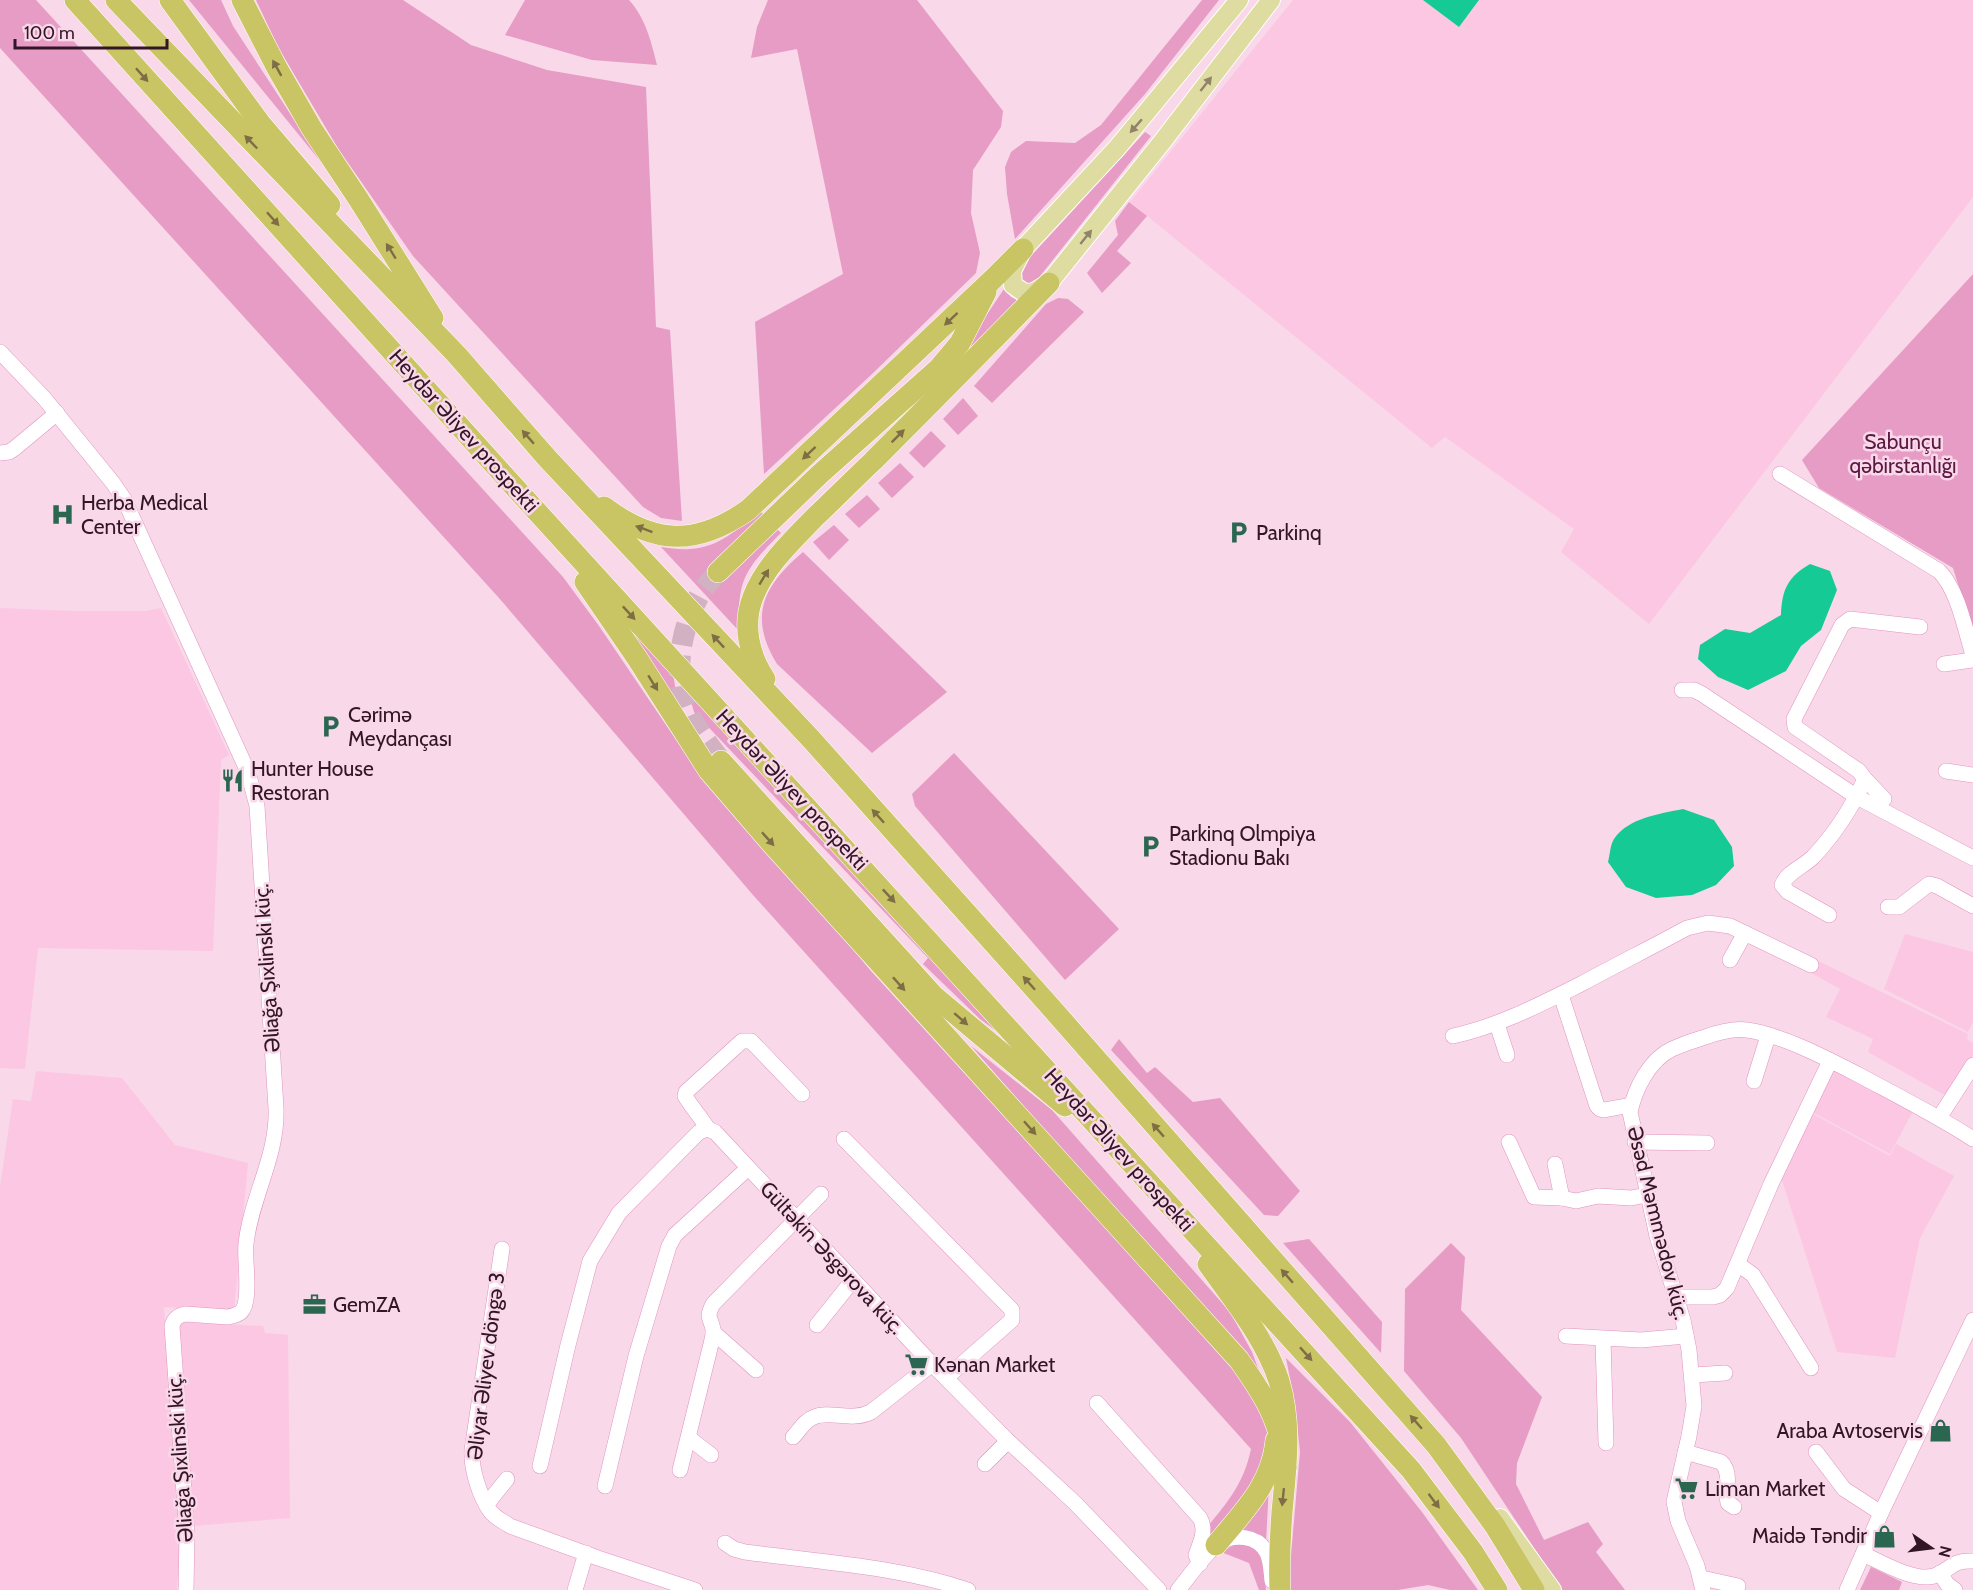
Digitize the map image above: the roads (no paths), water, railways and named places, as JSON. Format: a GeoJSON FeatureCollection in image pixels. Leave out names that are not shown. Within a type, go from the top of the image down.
{"type":"FeatureCollection","features":[{"type":"Feature","properties":{"kind":"highway","name":"Heydər Əliyev prospekti"},"geometry":{"type":"LineString","coordinates":[[75,0],[509,482],[1411,1470],[1473,1552],[1497,1590]]}},
{"type":"Feature","properties":{"kind":"highway","name":"Heydər Əliyev prospekti"},"geometry":{"type":"LineString","coordinates":[[116,0],[456,354],[547,458],[811,739],[1055,1011],[1436,1445],[1495,1526],[1534,1590]]}},
{"type":"Feature","properties":{"kind":"highway"},"geometry":{"type":"LineString","coordinates":[[155,0],[456,354]]}},
{"type":"Feature","properties":{"kind":"highway"},"geometry":{"type":"LineString","coordinates":[[170,0],[260,123]]}},
{"type":"Feature","properties":{"kind":"highway"},"geometry":{"type":"LineString","coordinates":[[242,0],[312,129],[456,354]]}},
{"type":"Feature","properties":{"kind":"highway"},"geometry":{"type":"LineString","coordinates":[[547,458],[599,504],[630,524],[670,537],[704,533],[727,524],[748,510],[1023,249]]}},
{"type":"Feature","properties":{"kind":"highway"},"geometry":{"type":"LineString","coordinates":[[718,572],[765,525],[939,368],[952,354],[967,331],[992,280]]}},
{"type":"Feature","properties":{"kind":"highway"},"geometry":{"type":"LineString","coordinates":[[811,739],[757,666],[748,639],[752,598],[767,570],[792,541],[1049,283]]}},
{"type":"Feature","properties":{"kind":"highway"},"geometry":{"type":"LineString","coordinates":[[509,482],[606,610],[709,771],[1223,1342],[1262,1393],[1276,1421],[1284,1449],[1286,1468]]}},
{"type":"Feature","properties":{"kind":"highway"},"geometry":{"type":"LineString","coordinates":[[721,761],[934,996],[1080,1119],[1150,1184],[1248,1321],[1265,1348],[1279,1382],[1285,1406],[1287,1432],[1280,1539],[1280,1590]]}},
{"type":"Feature","properties":{"kind":"highway"},"geometry":{"type":"LineString","coordinates":[[1216,1545],[1267,1479],[1275,1451],[1276,1421]]}},
{"type":"Feature","properties":{"kind":"main road"},"geometry":{"type":"LineString","coordinates":[[1239,0],[1117,148],[1023,249],[1012,271],[1013,285],[1028,293],[1049,283],[1162,142],[1271,0]]}},
{"type":"Feature","properties":{"kind":"main road"},"geometry":{"type":"LineString","coordinates":[[1436,1445],[1503,1522],[1552,1590]]}},
{"type":"Feature","properties":{"kind":"street","name":"Əliağa Şıxlinski küç."},"geometry":{"type":"LineString","coordinates":[[0,352],[57,413],[124,499],[248,772],[257,806],[276,1130],[248,1229],[246,1300],[242,1311],[228,1317],[180,1315],[174,1320],[172,1326],[187,1534],[186,1590]]}},
{"type":"Feature","properties":{"kind":"street"},"geometry":{"type":"LineString","coordinates":[[0,453],[9,452],[15,448],[57,413]]}},
{"type":"Feature","properties":{"kind":"street"},"geometry":{"type":"LineString","coordinates":[[1780,474],[1939,571],[1947,580],[1953,593],[1973,655]]}},
{"type":"Feature","properties":{"kind":"street"},"geometry":{"type":"LineString","coordinates":[[1884,799],[1859,771],[1795,727],[1794,719],[1842,625],[1850,619],[1920,627]]}},
{"type":"Feature","properties":{"kind":"street"},"geometry":{"type":"LineString","coordinates":[[1944,664],[1973,660]]}},
{"type":"Feature","properties":{"kind":"street"},"geometry":{"type":"LineString","coordinates":[[1682,690],[1694,690],[1702,694],[1857,797],[1973,858]]}},
{"type":"Feature","properties":{"kind":"street"},"geometry":{"type":"LineString","coordinates":[[1946,771],[1973,775]]}},
{"type":"Feature","properties":{"kind":"street"},"geometry":{"type":"LineString","coordinates":[[1829,915],[1788,892],[1782,885],[1784,879],[1810,860],[1825,844],[1857,797],[1865,779]]}},
{"type":"Feature","properties":{"kind":"street"},"geometry":{"type":"LineString","coordinates":[[1888,907],[1899,907],[1929,884],[1973,906]]}},
{"type":"Feature","properties":{"kind":"street"},"geometry":{"type":"LineString","coordinates":[[1453,1036],[1497,1024],[1561,995],[1687,928],[1708,923],[1720,923],[1811,965]]}},
{"type":"Feature","properties":{"kind":"street"},"geometry":{"type":"LineString","coordinates":[[1730,960],[1744,933]]}},
{"type":"Feature","properties":{"kind":"street"},"geometry":{"type":"LineString","coordinates":[[1561,995],[1597,1106],[1604,1110],[1631,1105]]}},
{"type":"Feature","properties":{"kind":"street"},"geometry":{"type":"LineString","coordinates":[[1497,1024],[1507,1055]]}},
{"type":"Feature","properties":{"kind":"street","name":"Əsəd Məmmədov küç."},"geometry":{"type":"LineString","coordinates":[[1702,1584],[1675,1514],[1674,1494],[1694,1406],[1693,1375],[1686,1336],[1663,1261],[1647,1195],[1630,1112],[1646,1074],[1655,1062],[1671,1049],[1712,1035],[1746,1030],[1830,1060],[1939,1118],[1973,1139]]}},
{"type":"Feature","properties":{"kind":"street"},"geometry":{"type":"LineString","coordinates":[[1754,1080],[1768,1036]]}},
{"type":"Feature","properties":{"kind":"street","name":"Gültəkin Əsgərova küç."},"geometry":{"type":"LineString","coordinates":[[802,1094],[751,1041],[742,1041],[686,1092],[685,1096],[708,1129],[714,1132],[796,1218],[932,1364],[1008,1442],[1075,1503],[1159,1590]]}},
{"type":"Feature","properties":{"kind":"street"},"geometry":{"type":"LineString","coordinates":[[1675,1297],[1720,1295],[1727,1288],[1771,1184],[1830,1060]]}},
{"type":"Feature","properties":{"kind":"street"},"geometry":{"type":"LineString","coordinates":[[1939,1118],[1973,1065]]}},
{"type":"Feature","properties":{"kind":"street"},"geometry":{"type":"LineString","coordinates":[[540,1467],[590,1261],[615,1218],[634,1196],[699,1132],[708,1129]]}},
{"type":"Feature","properties":{"kind":"street"},"geometry":{"type":"LineString","coordinates":[[844,1139],[1012,1310],[1012,1320],[946,1378]]}},
{"type":"Feature","properties":{"kind":"street"},"geometry":{"type":"LineString","coordinates":[[1509,1142],[1534,1197],[1576,1201],[1598,1196],[1631,1198],[1647,1195]]}},
{"type":"Feature","properties":{"kind":"street"},"geometry":{"type":"LineString","coordinates":[[1635,1142],[1707,1143]]}},
{"type":"Feature","properties":{"kind":"street"},"geometry":{"type":"LineString","coordinates":[[1555,1164],[1562,1198]]}},
{"type":"Feature","properties":{"kind":"street"},"geometry":{"type":"LineString","coordinates":[[605,1486],[636,1356],[669,1246],[675,1235],[747,1169]]}},
{"type":"Feature","properties":{"kind":"street"},"geometry":{"type":"LineString","coordinates":[[756,1370],[713,1332],[708,1313],[713,1304],[821,1194]]}},
{"type":"Feature","properties":{"kind":"street","name":"Əliyar Əliyev döngə 3"},"geometry":{"type":"LineString","coordinates":[[502,1249],[472,1450],[473,1471],[490,1510],[498,1519],[510,1526],[695,1590]]}},
{"type":"Feature","properties":{"kind":"street"},"geometry":{"type":"LineString","coordinates":[[1738,1264],[1752,1275],[1811,1368]]}},
{"type":"Feature","properties":{"kind":"street"},"geometry":{"type":"LineString","coordinates":[[817,1324],[853,1280]]}},
{"type":"Feature","properties":{"kind":"street"},"geometry":{"type":"LineString","coordinates":[[1847,1590],[1973,1320]]}},
{"type":"Feature","properties":{"kind":"street"},"geometry":{"type":"LineString","coordinates":[[680,1470],[713,1332]]}},
{"type":"Feature","properties":{"kind":"street"},"geometry":{"type":"LineString","coordinates":[[1566,1336],[1641,1340],[1686,1336]]}},
{"type":"Feature","properties":{"kind":"street"},"geometry":{"type":"LineString","coordinates":[[1604,1339],[1606,1443]]}},
{"type":"Feature","properties":{"kind":"street"},"geometry":{"type":"LineString","coordinates":[[793,1437],[807,1421],[815,1416],[851,1417],[863,1416],[871,1412],[932,1364]]}},
{"type":"Feature","properties":{"kind":"street"},"geometry":{"type":"LineString","coordinates":[[1693,1375],[1725,1372]]}},
{"type":"Feature","properties":{"kind":"street"},"geometry":{"type":"LineString","coordinates":[[1097,1403],[1200,1518],[1203,1528],[1202,1540],[1196,1555],[1200,1564]]}},
{"type":"Feature","properties":{"kind":"street"},"geometry":{"type":"LineString","coordinates":[[688,1438],[711,1455]]}},
{"type":"Feature","properties":{"kind":"street"},"geometry":{"type":"LineString","coordinates":[[985,1464],[1008,1442]]}},
{"type":"Feature","properties":{"kind":"street"},"geometry":{"type":"LineString","coordinates":[[1685,1452],[1721,1462],[1725,1466],[1728,1503],[1734,1507]]}},
{"type":"Feature","properties":{"kind":"street"},"geometry":{"type":"LineString","coordinates":[[1816,1452],[1844,1489],[1881,1513]]}},
{"type":"Feature","properties":{"kind":"street"},"geometry":{"type":"LineString","coordinates":[[487,1504],[507,1479]]}},
{"type":"Feature","properties":{"kind":"street"},"geometry":{"type":"LineString","coordinates":[[1178,1590],[1216,1545],[1230,1538],[1240,1537],[1261,1545],[1269,1558],[1272,1590]]}},
{"type":"Feature","properties":{"kind":"street"},"geometry":{"type":"LineString","coordinates":[[725,1543],[745,1552],[888,1571],[969,1590]]}},
{"type":"Feature","properties":{"kind":"street"},"geometry":{"type":"LineString","coordinates":[[575,1590],[586,1553]]}},
{"type":"Feature","properties":{"kind":"street"},"geometry":{"type":"LineString","coordinates":[[1863,1554],[1911,1575],[1927,1577],[1940,1573],[1954,1564],[1973,1561]]}},
{"type":"Feature","properties":{"kind":"street"},"geometry":{"type":"LineString","coordinates":[[1940,1573],[1947,1584],[1955,1590]]}},
{"type":"Feature","properties":{"kind":"street"},"geometry":{"type":"LineString","coordinates":[[1702,1584],[1738,1586]]}},
{"type":"Feature","properties":{"kind":"tunnel"},"geometry":{"type":"LineString","coordinates":[[718,572],[702,591],[688,621],[681,651],[680,681],[688,710],[721,761]]}},
{"type":"Feature","properties":{"kind":"place","name":"Herba Medical Center"},"geometry":{"type":"Point","coordinates":[63,515]}},
{"type":"Feature","properties":{"kind":"place","name":"Parkinq"},"geometry":{"type":"Point","coordinates":[1238,533]}},
{"type":"Feature","properties":{"kind":"place","name":"Cərimə Meydançası"},"geometry":{"type":"Point","coordinates":[330,727]}},
{"type":"Feature","properties":{"kind":"place","name":"Hunter House Restoran"},"geometry":{"type":"Point","coordinates":[233,781]}},
{"type":"Feature","properties":{"kind":"place","name":"Parkinq Olmpiya Stadionu Bakı"},"geometry":{"type":"Point","coordinates":[1151,846]}},
{"type":"Feature","properties":{"kind":"place","name":"GemZA"},"geometry":{"type":"Point","coordinates":[315,1305]}},
{"type":"Feature","properties":{"kind":"place","name":"Kənan Market"},"geometry":{"type":"Point","coordinates":[916,1365]}},
{"type":"Feature","properties":{"kind":"place","name":"Araba Avtoservis"},"geometry":{"type":"Point","coordinates":[1941,1431]}},
{"type":"Feature","properties":{"kind":"place","name":"Liman Market"},"geometry":{"type":"Point","coordinates":[1687,1489]}},
{"type":"Feature","properties":{"kind":"place","name":"Maidə Təndir"},"geometry":{"type":"Point","coordinates":[1885,1536]}},
{"type":"Feature","properties":{"kind":"park label","name":"Sabunçu qəbirstanlığı"},"geometry":{"type":"Point","coordinates":[1903,454]}}]}
